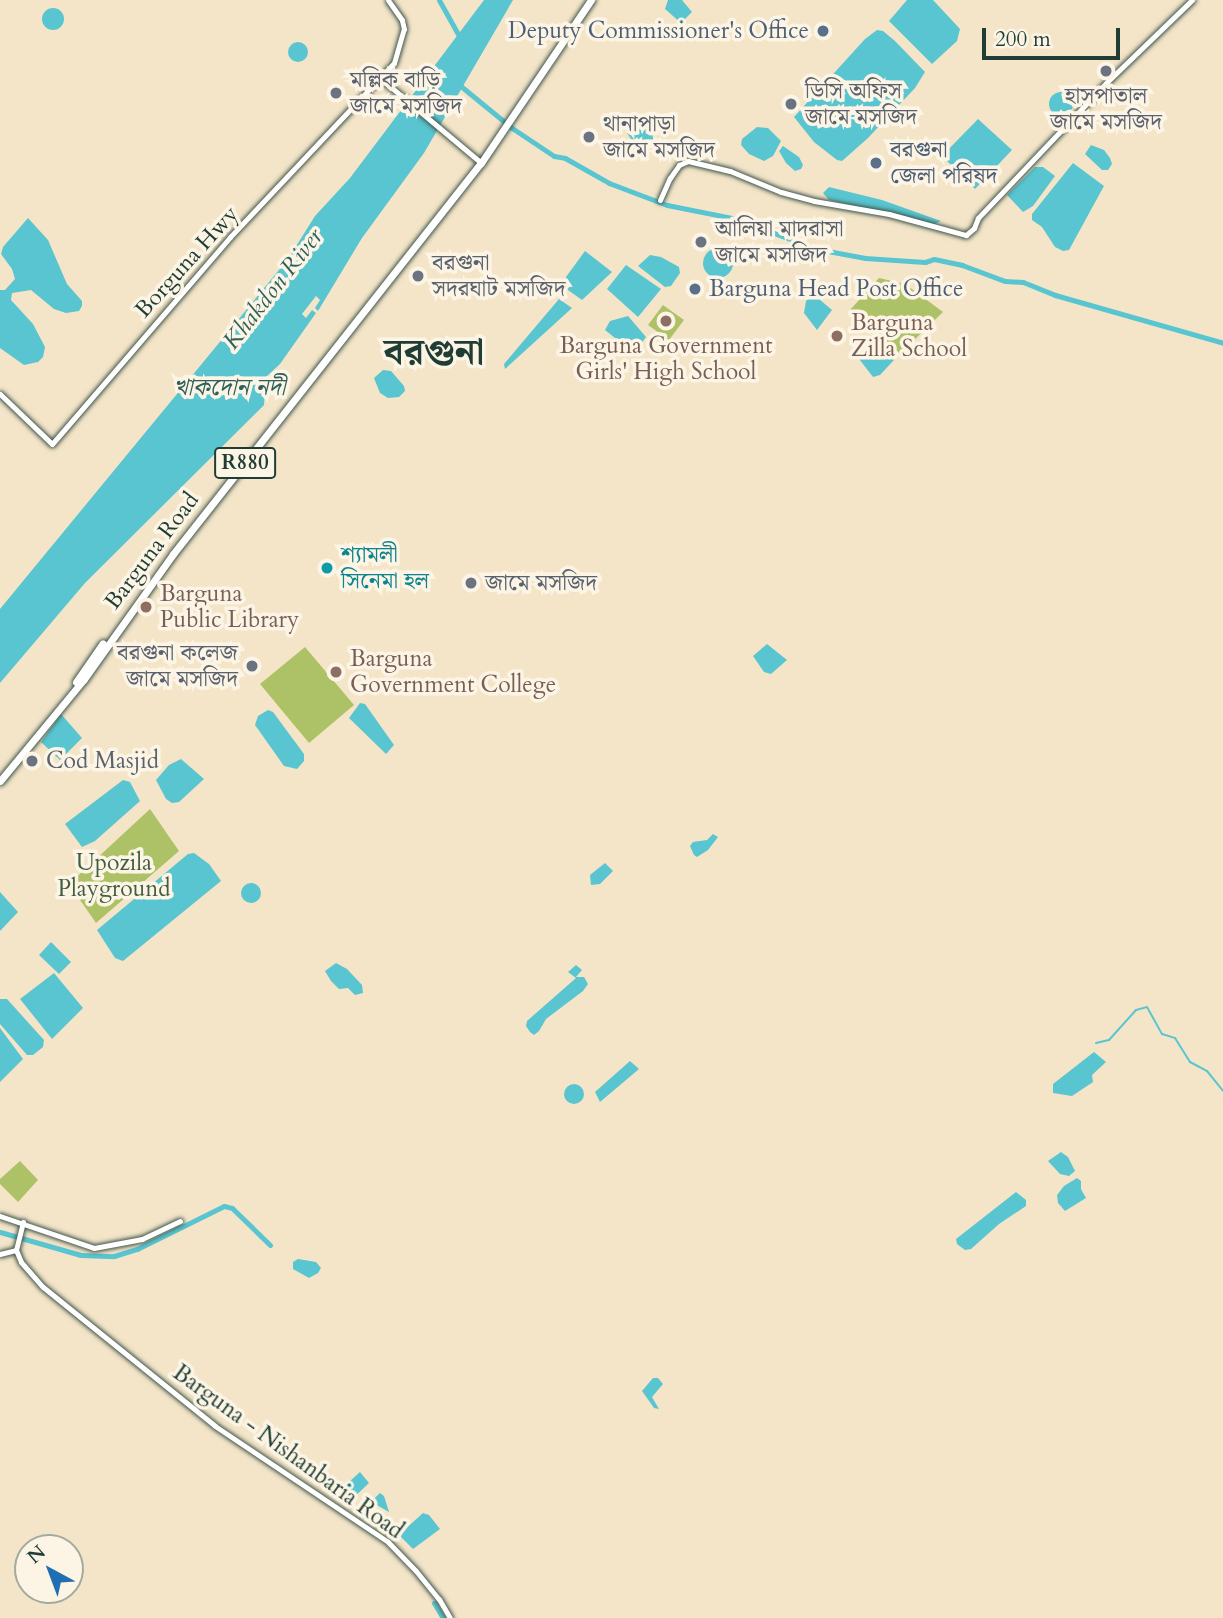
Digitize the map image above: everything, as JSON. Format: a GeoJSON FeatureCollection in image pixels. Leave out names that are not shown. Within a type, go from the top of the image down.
{"type":"FeatureCollection","features":[{"type":"Feature","properties":{"kind":"main road","name":"Barguna Road"},"geometry":{"type":"LineString","coordinates":[[0,781],[78,687],[164,565],[492,147],[591,0]]}},
{"type":"Feature","properties":{"kind":"main road","name":"Barguna Road"},"geometry":{"type":"LineString","coordinates":[[0,775],[73,688],[155,572],[478,161],[492,147]]}},
{"type":"Feature","properties":{"kind":"street"},"geometry":{"type":"LineString","coordinates":[[388,0],[402,20],[404,29],[397,58],[380,78],[478,161]]}},
{"type":"Feature","properties":{"kind":"street"},"geometry":{"type":"LineString","coordinates":[[660,200],[670,178],[688,160],[730,171],[792,195],[966,234],[1106,83],[1192,0]]}},
{"type":"Feature","properties":{"kind":"street","name":"Borguna Hwy"},"geometry":{"type":"LineString","coordinates":[[0,394],[52,444],[230,237],[380,78]]}},
{"type":"Feature","properties":{"kind":"street"},"geometry":{"type":"LineString","coordinates":[[0,1216],[94,1248],[142,1239],[180,1220]]}},
{"type":"Feature","properties":{"kind":"street"},"geometry":{"type":"LineString","coordinates":[[0,1254],[16,1250],[23,1222]]}},
{"type":"Feature","properties":{"kind":"street","name":"Barguna - Nishanbaria Road"},"geometry":{"type":"LineString","coordinates":[[16,1250],[22,1262],[43,1287],[190,1407],[388,1542],[439,1599],[450,1618]]}},
{"type":"Feature","properties":{"kind":"green space"},"geometry":{"type":"Polygon","coordinates":[[[879,278],[905,284],[943,312],[900,354],[850,310],[879,278]]]}},
{"type":"Feature","properties":{"kind":"green space"},"geometry":{"type":"Polygon","coordinates":[[[663,305],[684,320],[669,340],[648,325],[663,305]]]}},
{"type":"Feature","properties":{"kind":"green space"},"geometry":{"type":"Polygon","coordinates":[[[305,647],[354,705],[309,743],[260,684],[305,647]]]}},
{"type":"Feature","properties":{"kind":"green space","name":"Upozila Playground"},"geometry":{"type":"Polygon","coordinates":[[[150,809],[179,851],[96,923],[69,884],[150,809]]]}},
{"type":"Feature","properties":{"kind":"green space"},"geometry":{"type":"Polygon","coordinates":[[[20,1161],[38,1180],[18,1202],[0,1184],[0,1179],[20,1161]]]}},
{"type":"Feature","properties":{"kind":"water","name":"খাকদোন নদী"},"geometry":{"type":"Polygon","coordinates":[[[484,0],[513,0],[424,153],[362,238],[318,311],[315,308],[320,300],[316,296],[302,314],[306,318],[312,310],[316,313],[280,364],[266,377],[264,405],[85,583],[0,683],[0,609],[288,259],[315,216],[350,178],[484,0]]]}},
{"type":"Feature","properties":{"kind":"water"},"geometry":{"type":"Polygon","coordinates":[[[668,0],[682,0],[692,12],[681,23],[665,9],[668,0]]]}},
{"type":"Feature","properties":{"kind":"water"},"geometry":{"type":"Polygon","coordinates":[[[907,0],[933,0],[960,29],[957,41],[932,64],[889,21],[907,0]]]}},
{"type":"Feature","properties":{"kind":"water"},"geometry":{"type":"Polygon","coordinates":[[[53,8],[61,11],[64,19],[61,27],[53,30],[45,27],[42,19],[45,11],[53,8]]]}},
{"type":"Feature","properties":{"kind":"water"},"geometry":{"type":"Polygon","coordinates":[[[877,30],[883,31],[895,41],[925,72],[915,88],[868,138],[842,161],[837,160],[814,142],[794,117],[865,39],[877,30]]]}},
{"type":"Feature","properties":{"kind":"water"},"geometry":{"type":"Polygon","coordinates":[[[298,42],[305,45],[308,52],[305,59],[298,62],[291,59],[288,52],[291,45],[298,42]]]}},
{"type":"Feature","properties":{"kind":"water"},"geometry":{"type":"Polygon","coordinates":[[[1061,92],[1069,96],[1073,104],[1069,112],[1061,116],[1053,112],[1049,104],[1053,96],[1061,92]]]}},
{"type":"Feature","properties":{"kind":"water"},"geometry":{"type":"Polygon","coordinates":[[[641,119],[653,137],[653,142],[644,148],[635,145],[627,133],[633,123],[641,119]]]}},
{"type":"Feature","properties":{"kind":"water"},"geometry":{"type":"Polygon","coordinates":[[[978,119],[1012,150],[975,189],[942,156],[978,119]]]}},
{"type":"Feature","properties":{"kind":"water"},"geometry":{"type":"Polygon","coordinates":[[[757,127],[768,128],[781,141],[773,156],[764,161],[749,154],[741,145],[742,139],[757,127]]]}},
{"type":"Feature","properties":{"kind":"water"},"geometry":{"type":"Polygon","coordinates":[[[1091,145],[1104,150],[1110,158],[1112,164],[1108,170],[1102,170],[1085,154],[1091,145]]]}},
{"type":"Feature","properties":{"kind":"water"},"geometry":{"type":"Polygon","coordinates":[[[783,146],[799,157],[803,165],[801,169],[795,171],[786,163],[779,151],[783,146]]]}},
{"type":"Feature","properties":{"kind":"water"},"geometry":{"type":"Polygon","coordinates":[[[1073,163],[1104,186],[1069,250],[1063,251],[1055,247],[1042,227],[1032,220],[1032,214],[1073,163]]]}},
{"type":"Feature","properties":{"kind":"water"},"geometry":{"type":"Polygon","coordinates":[[[1035,167],[1043,167],[1055,176],[1033,206],[1023,212],[1007,195],[1035,167]]]}},
{"type":"Feature","properties":{"kind":"water"},"geometry":{"type":"Polygon","coordinates":[[[829,187],[882,200],[941,221],[935,224],[829,200],[823,193],[829,187]]]}},
{"type":"Feature","properties":{"kind":"water"},"geometry":{"type":"Polygon","coordinates":[[[28,218],[48,240],[67,284],[82,301],[82,306],[79,311],[66,313],[54,309],[31,290],[12,293],[11,300],[33,324],[45,347],[43,357],[38,362],[24,365],[0,348],[0,290],[5,290],[15,279],[12,269],[1,254],[3,247],[28,218]]]}},
{"type":"Feature","properties":{"kind":"water"},"geometry":{"type":"Polygon","coordinates":[[[718,248],[724,249],[732,257],[732,269],[724,277],[718,278],[712,277],[704,269],[703,263],[704,257],[712,249],[718,248]]]}},
{"type":"Feature","properties":{"kind":"water"},"geometry":{"type":"Polygon","coordinates":[[[585,251],[612,272],[582,300],[568,290],[566,277],[585,251]]]}},
{"type":"Feature","properties":{"kind":"water"},"geometry":{"type":"Polygon","coordinates":[[[650,255],[661,257],[679,267],[680,273],[671,286],[665,287],[638,266],[650,255]]]}},
{"type":"Feature","properties":{"kind":"water"},"geometry":{"type":"Polygon","coordinates":[[[626,265],[661,289],[638,317],[607,289],[626,265]]]}},
{"type":"Feature","properties":{"kind":"water"},"geometry":{"type":"Polygon","coordinates":[[[813,294],[832,310],[817,330],[804,313],[806,301],[813,294]]]}},
{"type":"Feature","properties":{"kind":"water"},"geometry":{"type":"Polygon","coordinates":[[[559,299],[572,308],[505,369],[504,364],[559,299]]]}},
{"type":"Feature","properties":{"kind":"water"},"geometry":{"type":"Polygon","coordinates":[[[628,316],[646,337],[634,353],[605,330],[610,321],[628,316]]]}},
{"type":"Feature","properties":{"kind":"water"},"geometry":{"type":"Polygon","coordinates":[[[873,341],[894,360],[880,375],[873,377],[856,355],[873,341]]]}},
{"type":"Feature","properties":{"kind":"water"},"geometry":{"type":"Polygon","coordinates":[[[383,370],[391,371],[404,386],[405,391],[399,397],[388,398],[380,393],[374,378],[383,370]]]}},
{"type":"Feature","properties":{"kind":"water"},"geometry":{"type":"Polygon","coordinates":[[[767,644],[787,660],[771,674],[764,672],[753,656],[767,644]]]}},
{"type":"Feature","properties":{"kind":"water"},"geometry":{"type":"Polygon","coordinates":[[[360,703],[365,704],[394,745],[386,754],[349,718],[360,703]]]}},
{"type":"Feature","properties":{"kind":"water"},"geometry":{"type":"Polygon","coordinates":[[[268,710],[273,712],[304,754],[304,761],[297,769],[284,766],[255,725],[258,716],[268,710]]]}},
{"type":"Feature","properties":{"kind":"water"},"geometry":{"type":"Polygon","coordinates":[[[61,714],[82,738],[60,760],[41,742],[61,714]]]}},
{"type":"Feature","properties":{"kind":"water"},"geometry":{"type":"Polygon","coordinates":[[[181,759],[204,779],[179,802],[172,803],[166,799],[156,780],[169,765],[181,759]]]}},
{"type":"Feature","properties":{"kind":"water"},"geometry":{"type":"Polygon","coordinates":[[[123,780],[130,782],[140,801],[95,841],[82,847],[65,824],[123,780]]]}},
{"type":"Feature","properties":{"kind":"water"},"geometry":{"type":"Polygon","coordinates":[[[713,834],[718,837],[708,850],[697,857],[694,855],[690,846],[693,842],[707,840],[713,834]]]}},
{"type":"Feature","properties":{"kind":"water"},"geometry":{"type":"Polygon","coordinates":[[[194,853],[209,864],[221,881],[123,961],[115,958],[97,930],[188,854],[194,853]]]}},
{"type":"Feature","properties":{"kind":"water"},"geometry":{"type":"Polygon","coordinates":[[[605,863],[613,871],[600,884],[591,885],[590,875],[605,863]]]}},
{"type":"Feature","properties":{"kind":"water"},"geometry":{"type":"Polygon","coordinates":[[[247,883],[255,883],[261,893],[255,903],[247,903],[241,897],[241,889],[247,883]]]}},
{"type":"Feature","properties":{"kind":"water"},"geometry":{"type":"Polygon","coordinates":[[[0,892],[18,912],[0,931],[0,892]]]}},
{"type":"Feature","properties":{"kind":"water"},"geometry":{"type":"Polygon","coordinates":[[[51,942],[71,962],[59,974],[39,955],[51,942]]]}},
{"type":"Feature","properties":{"kind":"water"},"geometry":{"type":"Polygon","coordinates":[[[336,963],[347,969],[362,985],[363,993],[355,995],[348,988],[339,989],[331,981],[325,971],[336,963]]]}},
{"type":"Feature","properties":{"kind":"water"},"geometry":{"type":"Polygon","coordinates":[[[576,965],[582,970],[576,977],[584,977],[588,984],[583,991],[546,1019],[534,1035],[526,1026],[527,1021],[576,978],[568,972],[576,965]]]}},
{"type":"Feature","properties":{"kind":"water"},"geometry":{"type":"Polygon","coordinates":[[[54,973],[83,1008],[52,1039],[20,999],[54,973]]]}},
{"type":"Feature","properties":{"kind":"water"},"geometry":{"type":"Polygon","coordinates":[[[0,999],[7,999],[44,1040],[43,1047],[33,1055],[27,1055],[0,1024],[0,999]]]}},
{"type":"Feature","properties":{"kind":"water"},"geometry":{"type":"Polygon","coordinates":[[[0,1028],[23,1059],[0,1082],[0,1028]]]}},
{"type":"Feature","properties":{"kind":"water"},"geometry":{"type":"Polygon","coordinates":[[[1094,1052],[1106,1062],[1092,1075],[1093,1082],[1072,1096],[1053,1093],[1053,1084],[1094,1052]]]}},
{"type":"Feature","properties":{"kind":"water"},"geometry":{"type":"Polygon","coordinates":[[[630,1061],[639,1069],[600,1102],[595,1092],[630,1061]]]}},
{"type":"Feature","properties":{"kind":"water"},"geometry":{"type":"Polygon","coordinates":[[[574,1084],[581,1087],[584,1094],[581,1101],[574,1104],[567,1101],[564,1094],[567,1087],[574,1084]]]}},
{"type":"Feature","properties":{"kind":"water"},"geometry":{"type":"Polygon","coordinates":[[[1061,1152],[1068,1157],[1075,1171],[1069,1176],[1060,1174],[1048,1161],[1061,1152]]]}},
{"type":"Feature","properties":{"kind":"water"},"geometry":{"type":"Polygon","coordinates":[[[1077,1178],[1081,1181],[1081,1189],[1086,1198],[1065,1211],[1058,1203],[1057,1195],[1064,1186],[1077,1178]]]}},
{"type":"Feature","properties":{"kind":"water"},"geometry":{"type":"Polygon","coordinates":[[[1016,1192],[1026,1200],[1026,1206],[999,1224],[971,1249],[965,1250],[957,1244],[956,1239],[1016,1192]]]}},
{"type":"Feature","properties":{"kind":"water"},"geometry":{"type":"Polygon","coordinates":[[[298,1259],[316,1262],[321,1268],[309,1278],[293,1269],[293,1262],[298,1259]]]}},
{"type":"Feature","properties":{"kind":"water"},"geometry":{"type":"Polygon","coordinates":[[[653,1378],[658,1378],[663,1384],[652,1397],[659,1409],[654,1408],[642,1391],[653,1378]]]}},
{"type":"Feature","properties":{"kind":"water"},"geometry":{"type":"Polygon","coordinates":[[[360,1472],[369,1483],[350,1501],[342,1502],[338,1498],[338,1492],[360,1472]]]}},
{"type":"Feature","properties":{"kind":"water"},"geometry":{"type":"Polygon","coordinates":[[[380,1493],[384,1496],[389,1512],[375,1504],[370,1507],[371,1511],[381,1519],[380,1522],[359,1518],[362,1510],[380,1493]]]}},
{"type":"Feature","properties":{"kind":"water"},"geometry":{"type":"Polygon","coordinates":[[[423,1513],[429,1515],[440,1529],[413,1549],[401,1537],[401,1533],[423,1513]]]}},
{"type":"Feature","properties":{"kind":"waterway"},"geometry":{"type":"LineString","coordinates":[[439,0],[459,36]]}},
{"type":"Feature","properties":{"kind":"waterway"},"geometry":{"type":"LineString","coordinates":[[457,83],[512,128],[554,156],[565,158],[609,183],[667,205],[737,219],[817,249],[865,258],[925,262],[934,259],[962,265],[1005,281],[1023,282],[1055,295],[1223,343]]}},
{"type":"Feature","properties":{"kind":"waterway"},"geometry":{"type":"LineString","coordinates":[[1096,1043],[1109,1040],[1136,1010],[1147,1007],[1162,1034],[1175,1038],[1190,1062],[1207,1071],[1223,1091]]}},
{"type":"Feature","properties":{"kind":"waterway"},"geometry":{"type":"LineString","coordinates":[[0,1232],[81,1255],[114,1256],[137,1249],[224,1206],[232,1208],[270,1245]]}},
{"type":"Feature","properties":{"kind":"waterway"},"geometry":{"type":"LineString","coordinates":[[434,1603],[443,1618]]}},
{"type":"Feature","properties":{"kind":"place","name":"Deputy Commissioner's Office"},"geometry":{"type":"Point","coordinates":[823,31]}},
{"type":"Feature","properties":{"kind":"place","name":"হাসপাতাল জামে মসজিদ"},"geometry":{"type":"Point","coordinates":[1106,71]}},
{"type":"Feature","properties":{"kind":"place","name":"মল্লিক বাড়ি জামে মসজিদ"},"geometry":{"type":"Point","coordinates":[336,93]}},
{"type":"Feature","properties":{"kind":"place","name":"ডিসি অফিস জামে মসজিদ"},"geometry":{"type":"Point","coordinates":[791,104]}},
{"type":"Feature","properties":{"kind":"place","name":"থানাপাড়া জামে মসজিদ"},"geometry":{"type":"Point","coordinates":[589,137]}},
{"type":"Feature","properties":{"kind":"place","name":"বরগুনা জেলা পরিষদ"},"geometry":{"type":"Point","coordinates":[876,163]}},
{"type":"Feature","properties":{"kind":"place","name":"আলিয়া মাদরাসা জামে মসজিদ"},"geometry":{"type":"Point","coordinates":[701,242]}},
{"type":"Feature","properties":{"kind":"place","name":"বরগুনা সদরঘাট মসজিদ"},"geometry":{"type":"Point","coordinates":[418,276]}},
{"type":"Feature","properties":{"kind":"place","name":"Barguna Head Post Office"},"geometry":{"type":"Point","coordinates":[695,289]}},
{"type":"Feature","properties":{"kind":"place","name":"Barguna Government Girls' High School"},"geometry":{"type":"Point","coordinates":[666,321]}},
{"type":"Feature","properties":{"kind":"place","name":"Barguna Zilla School"},"geometry":{"type":"Point","coordinates":[837,336]}},
{"type":"Feature","properties":{"kind":"place","name":"শ্যামলী সিনেমা হল"},"geometry":{"type":"Point","coordinates":[327,568]}},
{"type":"Feature","properties":{"kind":"place","name":"জামে মসজিদ"},"geometry":{"type":"Point","coordinates":[471,583]}},
{"type":"Feature","properties":{"kind":"place","name":"Barguna Public Library"},"geometry":{"type":"Point","coordinates":[146,607]}},
{"type":"Feature","properties":{"kind":"place","name":"বরগুনা কলেজ জামে মসজিদ"},"geometry":{"type":"Point","coordinates":[252,666]}},
{"type":"Feature","properties":{"kind":"place","name":"Barguna Government College"},"geometry":{"type":"Point","coordinates":[336,672]}},
{"type":"Feature","properties":{"kind":"place","name":"Cod Masjid"},"geometry":{"type":"Point","coordinates":[32,761]}},
{"type":"Feature","properties":{"kind":"district","name":"বরগুনা"},"geometry":{"type":"Point","coordinates":[434,352]}},
{"type":"Feature","properties":{"kind":"water label","name":"Khakdon River"},"geometry":{"type":"Point","coordinates":[273,289]}}]}
